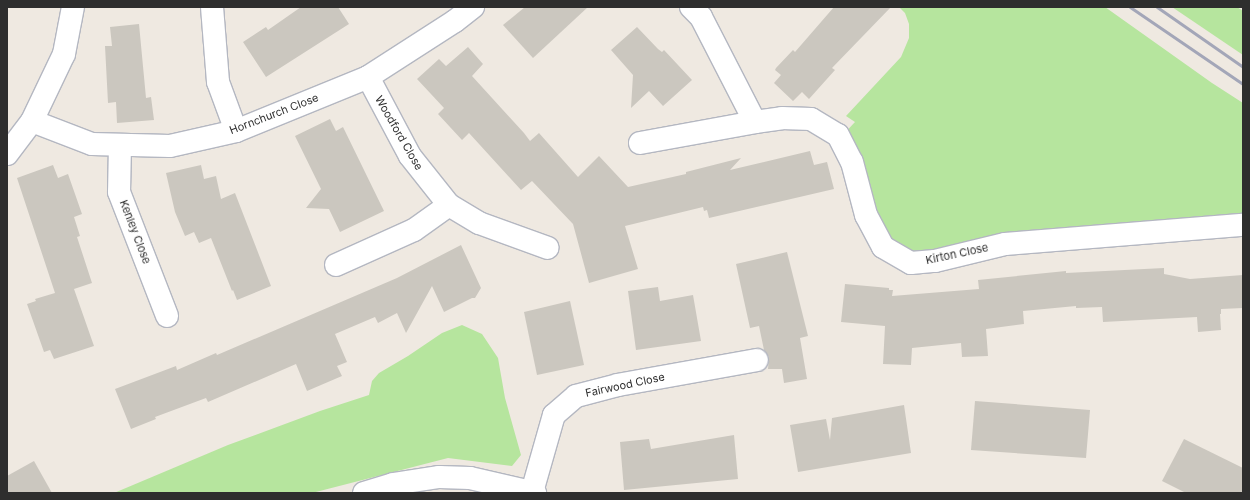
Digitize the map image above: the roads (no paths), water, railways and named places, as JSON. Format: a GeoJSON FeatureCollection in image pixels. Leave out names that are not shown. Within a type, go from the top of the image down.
{"type":"FeatureCollection","features":[{"type":"Feature","properties":{"kind":"street"},"geometry":{"type":"LineString","coordinates":[[7,154],[32,121],[64,54],[73,7]]}},
{"type":"Feature","properties":{"kind":"street"},"geometry":{"type":"LineString","coordinates":[[212,7],[218,82],[236,131]]}},
{"type":"Feature","properties":{"kind":"street","name":"Hornchurch Close"},"geometry":{"type":"LineString","coordinates":[[32,121],[92,144],[170,146],[236,131],[368,77],[455,21],[473,7]]}},
{"type":"Feature","properties":{"kind":"street"},"geometry":{"type":"LineString","coordinates":[[701,10],[755,122]]}},
{"type":"Feature","properties":{"kind":"street","name":"Woodford Close"},"geometry":{"type":"LineString","coordinates":[[368,77],[410,156],[449,205],[479,223],[548,248]]}},
{"type":"Feature","properties":{"kind":"street","name":"Kirton Close"},"geometry":{"type":"LineString","coordinates":[[640,143],[782,118],[812,119],[838,135],[852,162],[866,215],[883,247],[911,263],[934,261],[1005,244],[1243,226]]}},
{"type":"Feature","properties":{"kind":"street","name":"Kenley Close"},"geometry":{"type":"LineString","coordinates":[[120,145],[119,192],[167,316]]}},
{"type":"Feature","properties":{"kind":"street"},"geometry":{"type":"LineString","coordinates":[[336,265],[414,230],[449,205]]}},
{"type":"Feature","properties":{"kind":"street","name":"Fairwood Close"},"geometry":{"type":"LineString","coordinates":[[533,492],[554,415],[576,396],[618,385],[757,360]]}},
{"type":"Feature","properties":{"kind":"street"},"geometry":{"type":"LineString","coordinates":[[364,493],[393,484],[438,477],[470,478],[533,492]]}},
{"type":"Feature","properties":{"kind":"railway"},"geometry":{"type":"LineString","coordinates":[[1130,7],[1243,84]]}},
{"type":"Feature","properties":{"kind":"railway"},"geometry":{"type":"LineString","coordinates":[[1157,7],[1243,67]]}}]}
